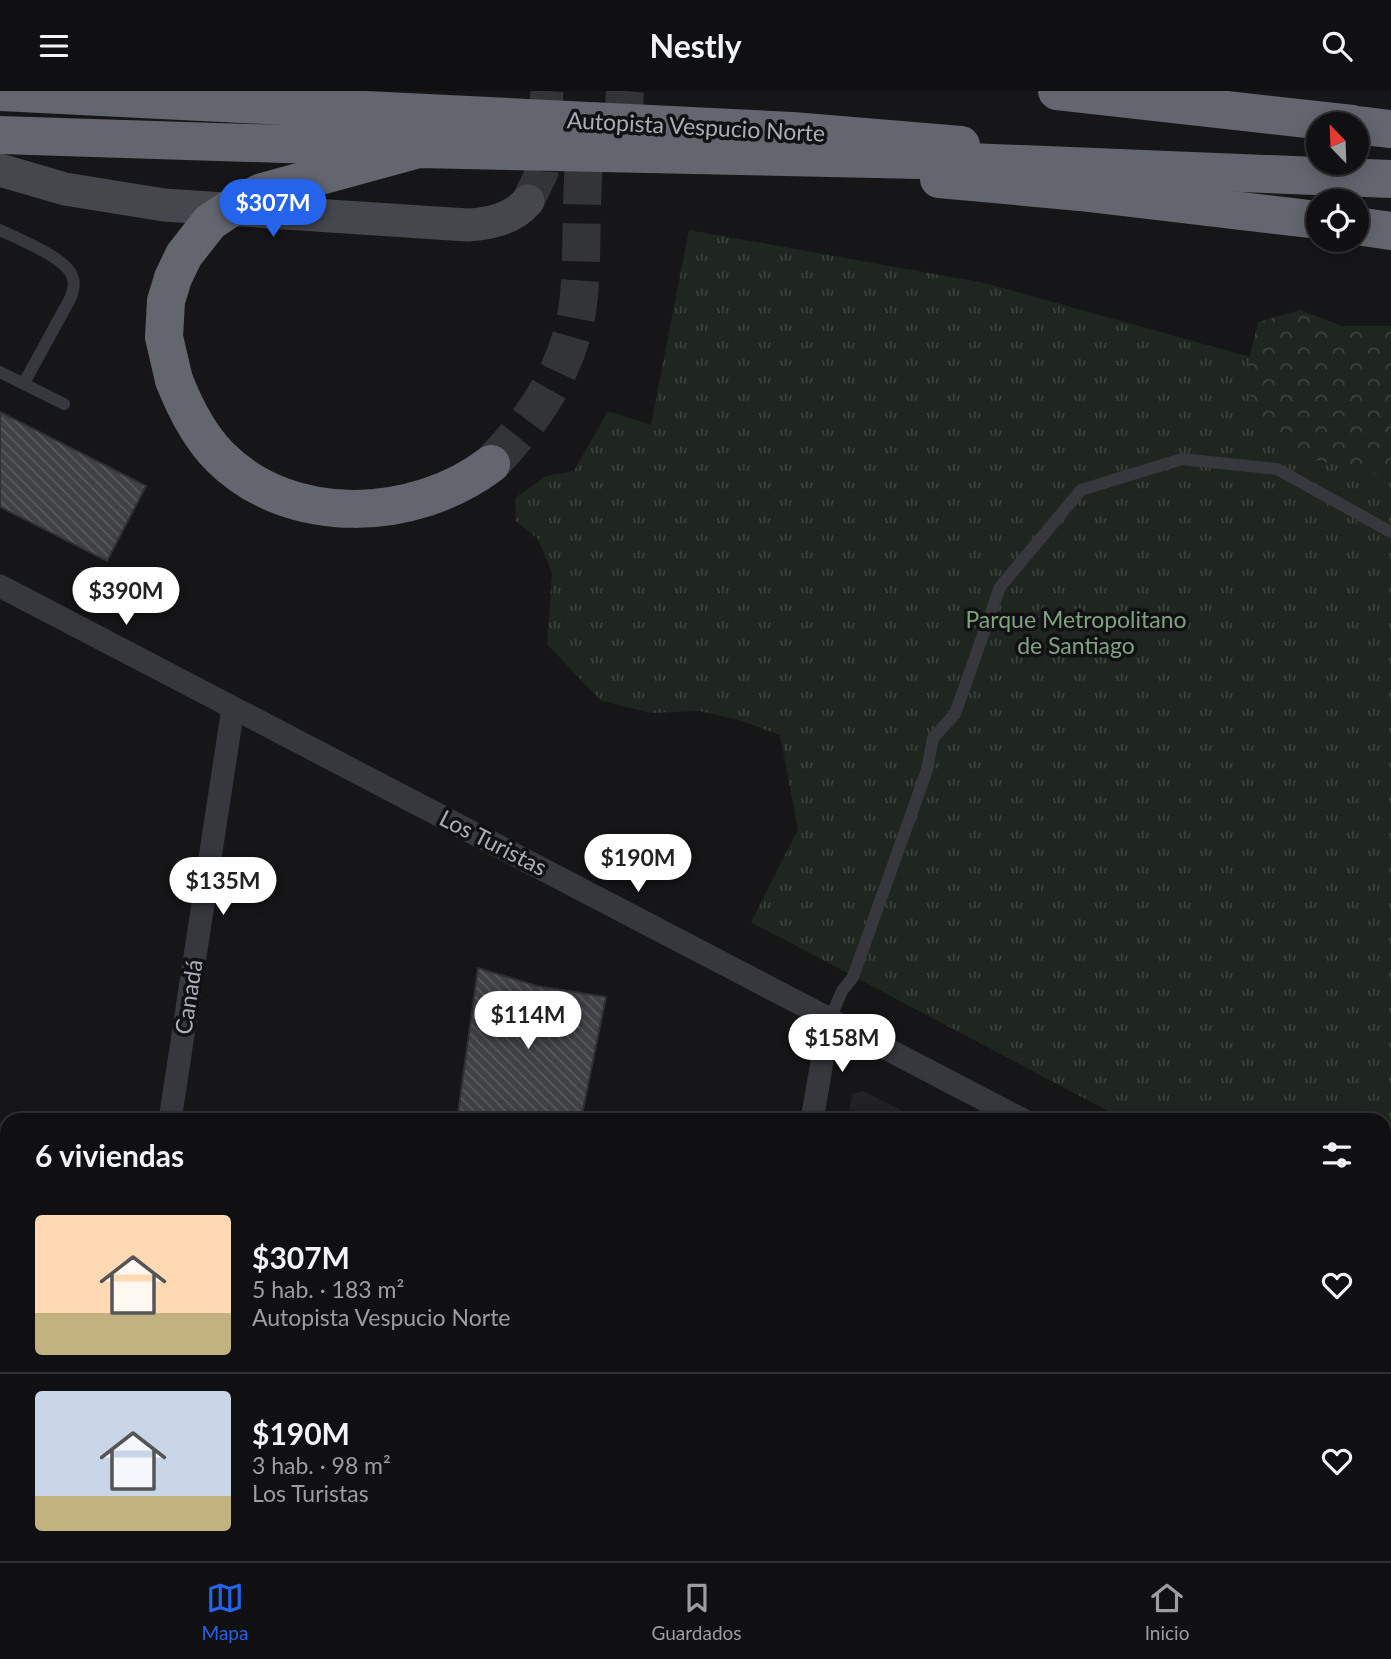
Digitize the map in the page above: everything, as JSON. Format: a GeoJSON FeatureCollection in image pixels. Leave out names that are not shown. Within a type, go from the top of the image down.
{"type":"FeatureCollection","features":[{"type":"Feature","properties":{"kind":"highway"},"geometry":{"type":"LineString","coordinates":[[1056,91],[1306,120]]}},
{"type":"Feature","properties":{"kind":"highway","name":"Autopista Vespucio Norte"},"geometry":{"type":"LineString","coordinates":[[0,92],[792,131],[1162,161],[1391,188]]}},
{"type":"Feature","properties":{"kind":"highway"},"geometry":{"type":"LineString","coordinates":[[0,106],[229,104]]}},
{"type":"Feature","properties":{"kind":"highway"},"geometry":{"type":"LineString","coordinates":[[1369,127],[1391,129]]}},
{"type":"Feature","properties":{"kind":"highway"},"geometry":{"type":"LineString","coordinates":[[0,135],[419,149],[920,160],[1391,179]]}},
{"type":"Feature","properties":{"kind":"highway"},"geometry":{"type":"LineString","coordinates":[[419,149],[262,192],[210,222],[184,255],[173,278],[166,301],[164,337],[174,380],[194,422],[222,459],[259,484],[302,502],[353,509],[398,505],[452,489],[491,464]]}},
{"type":"Feature","properties":{"kind":"highway"},"geometry":{"type":"LineString","coordinates":[[940,179],[1080,192],[1306,220]]}},
{"type":"Feature","properties":{"kind":"highway"},"geometry":{"type":"LineString","coordinates":[[1369,228],[1391,231]]}},
{"type":"Feature","properties":{"kind":"main road"},"geometry":{"type":"LineString","coordinates":[[0,170],[65,189],[164,205],[467,225],[508,217],[528,201]]}},
{"type":"Feature","properties":{"kind":"street","name":"Los Turistas"},"geometry":{"type":"LineString","coordinates":[[0,586],[1009,1113]]}},
{"type":"Feature","properties":{"kind":"street","name":"Canadá"},"geometry":{"type":"LineString","coordinates":[[171,1113],[233,708]]}},
{"type":"Feature","properties":{"kind":"street"},"geometry":{"type":"LineString","coordinates":[[813,1113],[830,1021]]}},
{"type":"Feature","properties":{"kind":"lane"},"geometry":{"type":"LineString","coordinates":[[0,230],[64,264],[73,278],[74,289],[70,299],[24,383]]}},
{"type":"Feature","properties":{"kind":"lane"},"geometry":{"type":"LineString","coordinates":[[0,372],[64,404]]}},
{"type":"Feature","properties":{"kind":"lane"},"geometry":{"type":"LineString","coordinates":[[830,1021],[842,991],[853,977],[927,770],[933,737],[955,714],[1000,587],[1081,491],[1182,460],[1277,470],[1391,533]]}},
{"type":"Feature","properties":{"kind":"shaded area"},"geometry":{"type":"Polygon","coordinates":[[[863,1091],[907,1113],[848,1113],[852,1094],[863,1091]]]}},
{"type":"Feature","properties":{"kind":"green space","name":"Parque Metropolitano de Santiago"},"geometry":{"type":"Polygon","coordinates":[[[689,230],[985,283],[1391,396],[1391,1113],[1112,1113],[751,922],[798,829],[780,735],[739,720],[699,711],[650,713],[600,700],[547,644],[552,573],[538,539],[516,521],[515,498],[546,476],[574,471],[608,411],[651,425],[689,230]]]}},
{"type":"Feature","properties":{"kind":"green space"},"geometry":{"type":"Polygon","coordinates":[[[1300,310],[1342,326],[1391,326],[1391,478],[1315,460],[1262,429],[1244,380],[1258,322],[1300,310]]]}},
{"type":"Feature","properties":{"kind":"building"},"geometry":{"type":"Polygon","coordinates":[[[0,412],[146,486],[107,561],[0,507],[0,412]]]}},
{"type":"Feature","properties":{"kind":"building"},"geometry":{"type":"Polygon","coordinates":[[[478,968],[537,986],[606,997],[582,1113],[458,1113],[478,968]]]}},
{"type":"Feature","properties":{"kind":"tunnel"},"geometry":{"type":"LineString","coordinates":[[528,201],[542,172],[547,91]]}},
{"type":"Feature","properties":{"kind":"tunnel"},"geometry":{"type":"LineString","coordinates":[[491,464],[522,429],[548,391],[559,370],[574,327],[580,280],[588,91]]}},
{"type":"Feature","properties":{"kind":"tunnel"},"geometry":{"type":"LineString","coordinates":[[625,91],[626,123],[631,137],[641,151]]}}]}
